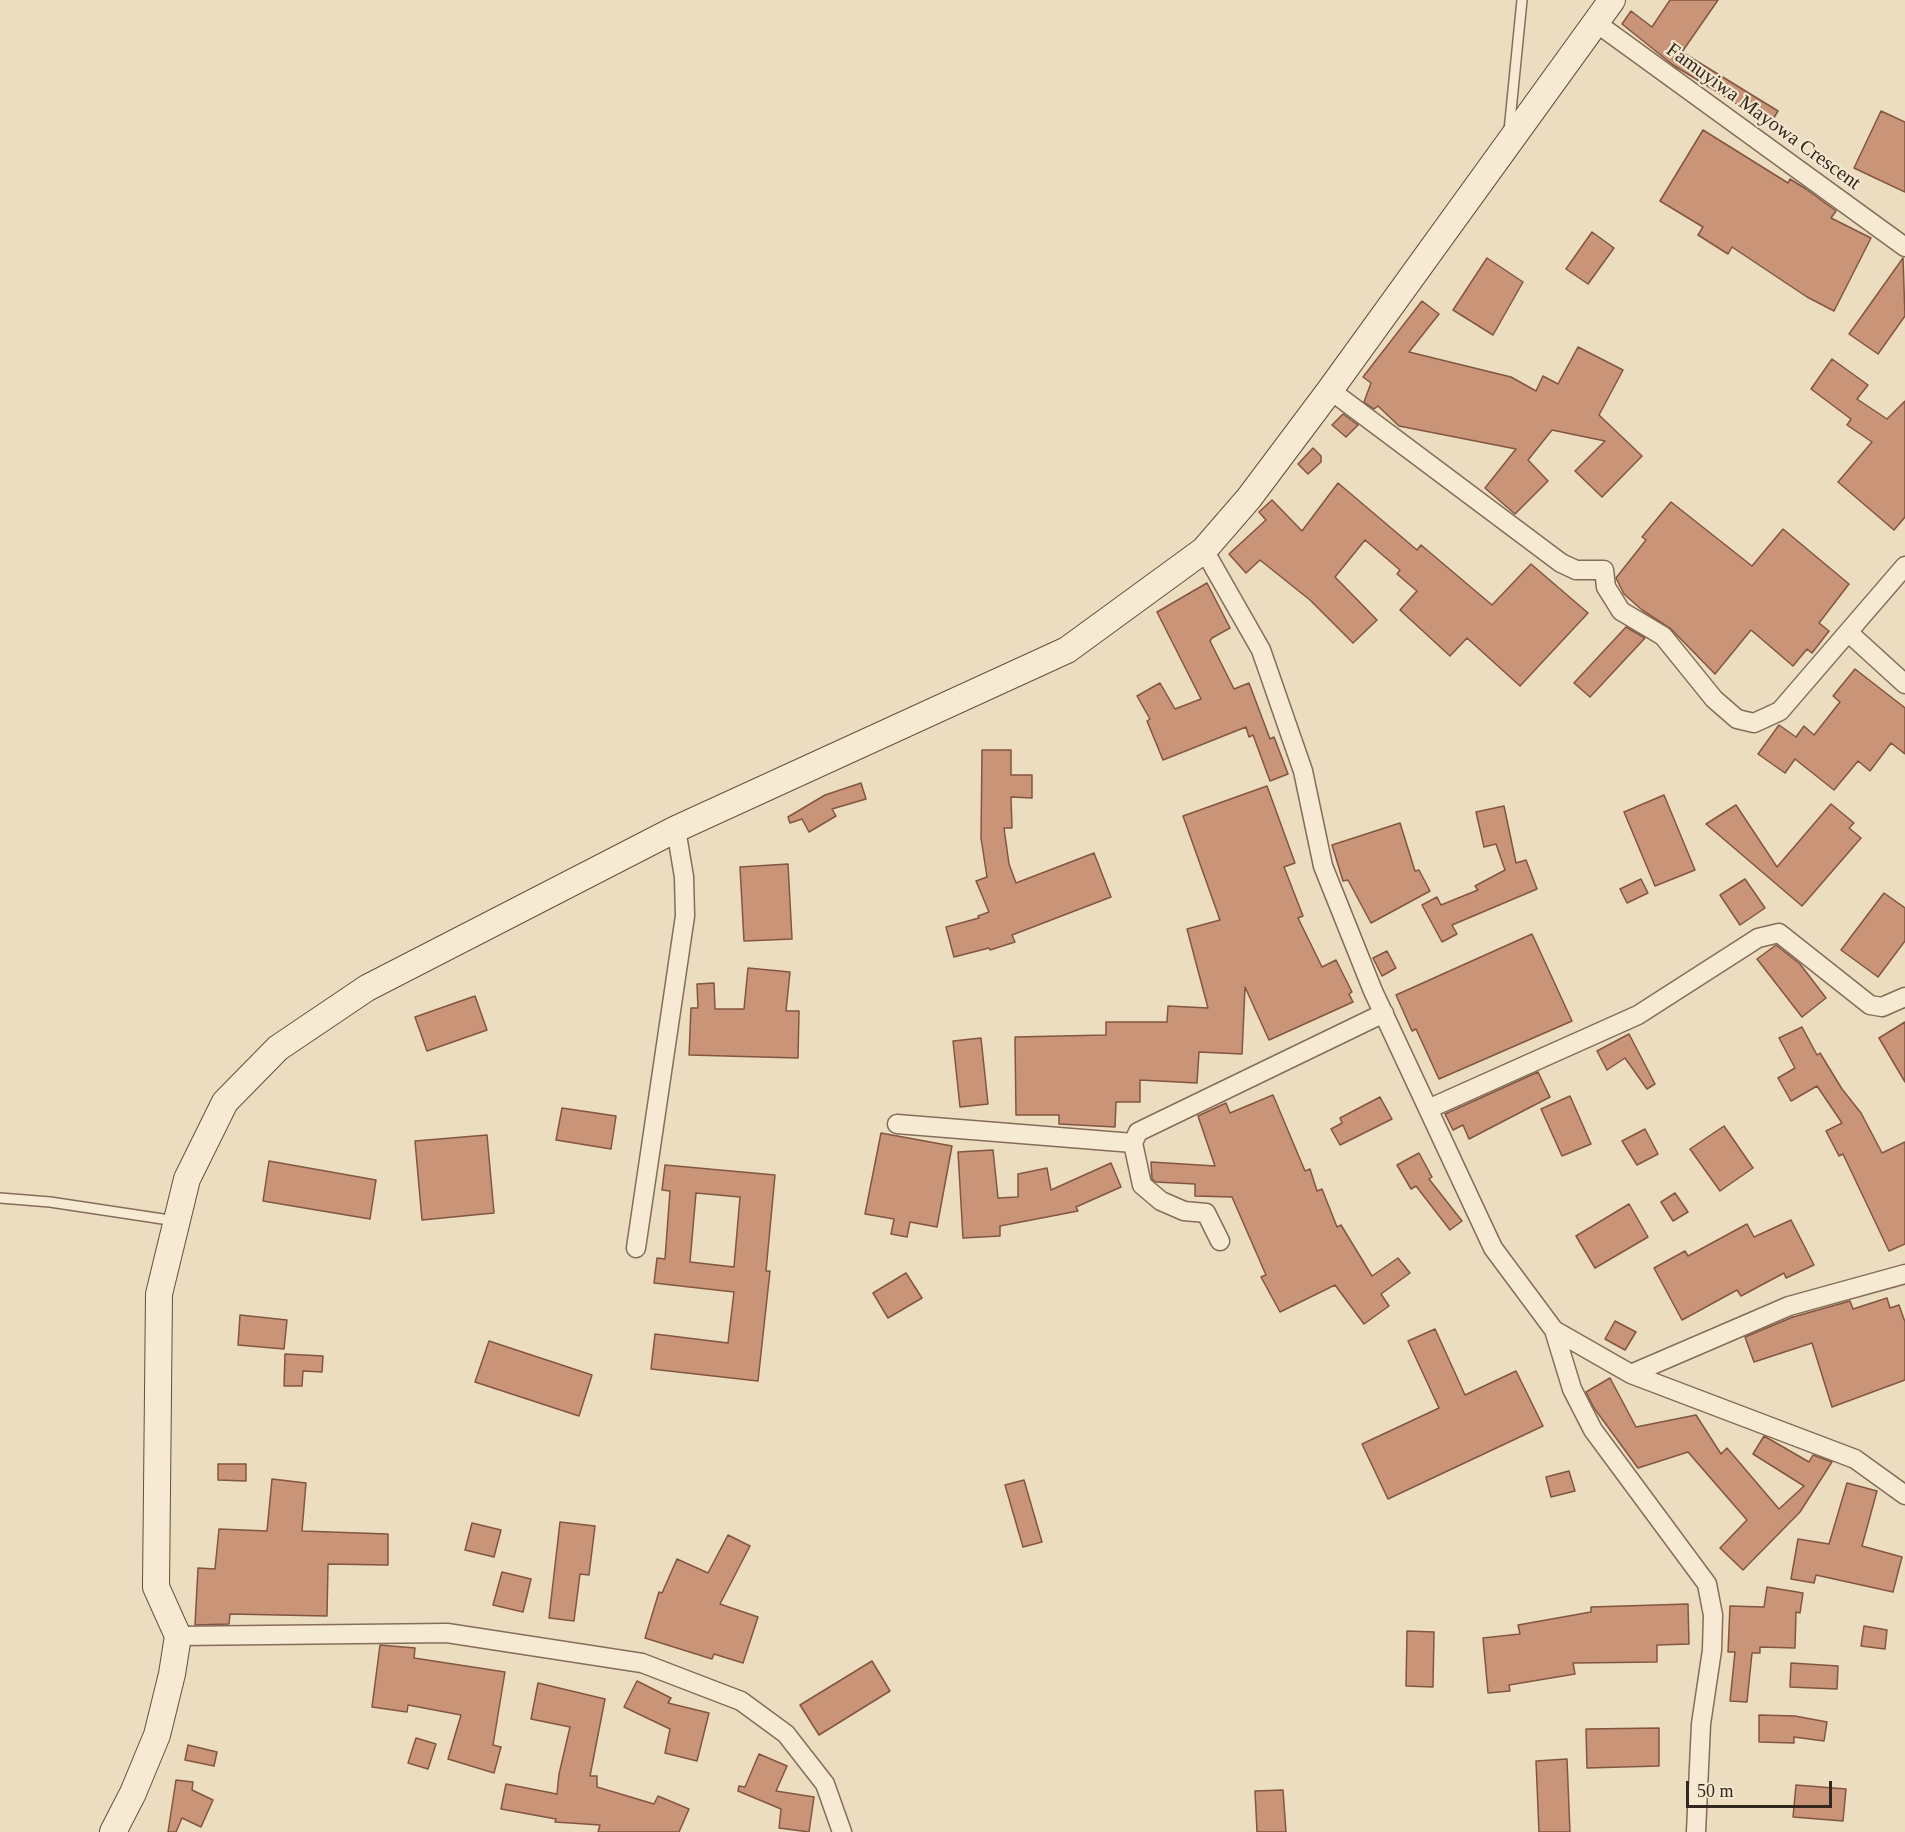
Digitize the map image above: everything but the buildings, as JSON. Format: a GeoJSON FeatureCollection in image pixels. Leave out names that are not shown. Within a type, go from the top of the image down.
{"type":"FeatureCollection","features":[{"type":"Feature","properties":{"kind":"street"},"geometry":{"type":"LineString","coordinates":[[113,1832],[134,1793],[157,1735],[172,1674],[178,1636],[156,1587],[159,1294],[188,1179],[225,1102],[278,1048],[367,988],[676,829],[1066,651],[1204,550],[1249,498],[1330,390],[1611,0]]}},
{"type":"Feature","properties":{"kind":"street","name":"Famuyiwa Mayowa Crescent"},"geometry":{"type":"LineString","coordinates":[[1595,22],[1905,247]]}},
{"type":"Feature","properties":{"kind":"street"},"geometry":{"type":"LineString","coordinates":[[1330,390],[1561,563],[1576,570],[1604,570],[1606,587],[1621,611],[1663,636],[1714,699],[1737,719],[1754,723],[1780,711],[1905,566]]}},
{"type":"Feature","properties":{"kind":"street"},"geometry":{"type":"LineString","coordinates":[[1204,550],[1261,650],[1303,771],[1323,866],[1383,1013],[1493,1248],[1554,1330],[1572,1389],[1593,1430],[1707,1584],[1713,1615],[1712,1650],[1701,1724],[1696,1832]]}},
{"type":"Feature","properties":{"kind":"street"},"geometry":{"type":"LineString","coordinates":[[1849,633],[1905,684]]}},
{"type":"Feature","properties":{"kind":"street"},"geometry":{"type":"LineString","coordinates":[[636,1248],[685,916],[684,877],[676,829]]}},
{"type":"Feature","properties":{"kind":"street"},"geometry":{"type":"LineString","coordinates":[[1428,1109],[1638,1015],[1758,938],[1772,933],[1779,933],[1870,1005],[1882,1007],[1905,997]]}},
{"type":"Feature","properties":{"kind":"street"},"geometry":{"type":"LineString","coordinates":[[1220,1241],[1206,1214],[1184,1211],[1161,1201],[1142,1185],[1133,1143],[1138,1132],[1383,1013]]}},
{"type":"Feature","properties":{"kind":"street"},"geometry":{"type":"LineString","coordinates":[[897,1124],[1133,1143]]}},
{"type":"Feature","properties":{"kind":"street"},"geometry":{"type":"LineString","coordinates":[[1631,1374],[1789,1306],[1905,1274]]}},
{"type":"Feature","properties":{"kind":"street"},"geometry":{"type":"LineString","coordinates":[[1554,1330],[1631,1374],[1855,1459],[1905,1495]]}},
{"type":"Feature","properties":{"kind":"street"},"geometry":{"type":"LineString","coordinates":[[178,1636],[447,1633],[642,1663],[741,1701],[786,1734],[825,1784],[842,1832]]}},
{"type":"Feature","properties":{"kind":"lane"},"geometry":{"type":"LineString","coordinates":[[1507,145],[1522,0]]}},
{"type":"Feature","properties":{"kind":"lane"},"geometry":{"type":"LineString","coordinates":[[0,1198],[50,1202],[177,1221]]}}]}
